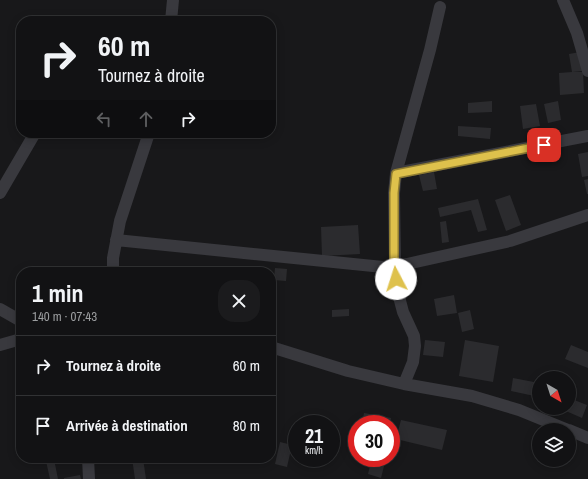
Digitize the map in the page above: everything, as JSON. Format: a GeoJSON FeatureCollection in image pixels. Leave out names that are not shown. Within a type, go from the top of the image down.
{"type":"FeatureCollection","features":[{"type":"Feature","properties":{"kind":"street"},"geometry":{"type":"LineString","coordinates":[[171,16],[173,0]]}},
{"type":"Feature","properties":{"kind":"street"},"geometry":{"type":"LineString","coordinates":[[563,0],[577,33],[588,71]]}},
{"type":"Feature","properties":{"kind":"street"},"geometry":{"type":"LineString","coordinates":[[404,384],[414,362],[415,346],[414,336],[403,312],[398,293],[394,266],[394,193],[396,174],[430,50],[440,7]]}},
{"type":"Feature","properties":{"kind":"street"},"geometry":{"type":"LineString","coordinates":[[396,174],[588,136]]}},
{"type":"Feature","properties":{"kind":"street"},"geometry":{"type":"LineString","coordinates":[[0,192],[32,138]]}},
{"type":"Feature","properties":{"kind":"street"},"geometry":{"type":"LineString","coordinates":[[113,267],[113,258],[120,221],[147,138]]}},
{"type":"Feature","properties":{"kind":"street"},"geometry":{"type":"LineString","coordinates":[[116,240],[383,267],[394,266],[510,241],[588,216]]}},
{"type":"Feature","properties":{"kind":"street"},"geometry":{"type":"LineString","coordinates":[[0,309],[16,318]]}},
{"type":"Feature","properties":{"kind":"street"},"geometry":{"type":"LineString","coordinates":[[0,345],[16,340]]}},
{"type":"Feature","properties":{"kind":"street"},"geometry":{"type":"LineString","coordinates":[[276,348],[348,371],[404,384],[472,396],[519,410],[552,423]]}},
{"type":"Feature","properties":{"kind":"street"},"geometry":{"type":"LineString","coordinates":[[576,433],[588,438]]}},
{"type":"Feature","properties":{"kind":"street"},"geometry":{"type":"LineString","coordinates":[[88,463],[89,479]]}},
{"type":"Feature","properties":{"kind":"building"},"geometry":{"type":"Polygon","coordinates":[[[580,52],[583,71],[572,72],[569,54],[580,52]]]}},
{"type":"Feature","properties":{"kind":"building"},"geometry":{"type":"Polygon","coordinates":[[[583,72],[584,93],[560,95],[559,73],[583,72]]]}},
{"type":"Feature","properties":{"kind":"building"},"geometry":{"type":"Polygon","coordinates":[[[492,101],[492,112],[468,113],[468,103],[492,101]]]}},
{"type":"Feature","properties":{"kind":"building"},"geometry":{"type":"Polygon","coordinates":[[[558,101],[561,120],[548,123],[544,104],[558,101]]]}},
{"type":"Feature","properties":{"kind":"building"},"geometry":{"type":"Polygon","coordinates":[[[536,104],[540,126],[523,129],[520,106],[536,104]]]}},
{"type":"Feature","properties":{"kind":"building"},"geometry":{"type":"Polygon","coordinates":[[[458,126],[491,128],[490,139],[458,136],[458,126]]]}},
{"type":"Feature","properties":{"kind":"building"},"geometry":{"type":"Polygon","coordinates":[[[588,152],[588,176],[582,177],[578,154],[588,152]]]}},
{"type":"Feature","properties":{"kind":"building"},"geometry":{"type":"Polygon","coordinates":[[[434,172],[437,189],[423,191],[419,175],[434,172]]]}},
{"type":"Feature","properties":{"kind":"building"},"geometry":{"type":"Polygon","coordinates":[[[588,179],[588,194],[587,194],[584,180],[588,179]]]}},
{"type":"Feature","properties":{"kind":"building"},"geometry":{"type":"Polygon","coordinates":[[[510,195],[521,225],[506,231],[495,200],[510,195]]]}},
{"type":"Feature","properties":{"kind":"building"},"geometry":{"type":"Polygon","coordinates":[[[478,199],[487,230],[478,232],[471,210],[440,217],[438,208],[478,199]]]}},
{"type":"Feature","properties":{"kind":"building"},"geometry":{"type":"Polygon","coordinates":[[[446,221],[449,242],[442,243],[440,222],[446,221]]]}},
{"type":"Feature","properties":{"kind":"building"},"geometry":{"type":"Polygon","coordinates":[[[358,225],[360,254],[322,256],[321,227],[358,225]]]}},
{"type":"Feature","properties":{"kind":"building"},"geometry":{"type":"Polygon","coordinates":[[[276,268],[287,269],[286,281],[276,280],[276,268]]]}},
{"type":"Feature","properties":{"kind":"building"},"geometry":{"type":"Polygon","coordinates":[[[454,295],[457,313],[437,316],[434,299],[454,295]]]}},
{"type":"Feature","properties":{"kind":"building"},"geometry":{"type":"Polygon","coordinates":[[[349,309],[349,316],[332,317],[332,310],[349,309]]]}},
{"type":"Feature","properties":{"kind":"building"},"geometry":{"type":"Polygon","coordinates":[[[470,310],[474,329],[462,332],[458,313],[470,310]]]}},
{"type":"Feature","properties":{"kind":"building"},"geometry":{"type":"Polygon","coordinates":[[[425,340],[445,342],[443,357],[423,355],[425,340]]]}},
{"type":"Feature","properties":{"kind":"building"},"geometry":{"type":"Polygon","coordinates":[[[465,340],[499,346],[493,382],[459,376],[465,340]]]}},
{"type":"Feature","properties":{"kind":"building"},"geometry":{"type":"Polygon","coordinates":[[[571,345],[588,352],[588,368],[565,359],[571,345]]]}},
{"type":"Feature","properties":{"kind":"building"},"geometry":{"type":"Polygon","coordinates":[[[513,378],[532,382],[532,396],[511,391],[513,378]]]}},
{"type":"Feature","properties":{"kind":"building"},"geometry":{"type":"Polygon","coordinates":[[[576,401],[587,405],[582,418],[575,415],[576,401]]]}},
{"type":"Feature","properties":{"kind":"building"},"geometry":{"type":"Polygon","coordinates":[[[364,413],[375,415],[364,415],[364,413]]]}},
{"type":"Feature","properties":{"kind":"building"},"geometry":{"type":"Polygon","coordinates":[[[401,420],[447,430],[442,450],[400,440],[401,420]]]}},
{"type":"Feature","properties":{"kind":"building"},"geometry":{"type":"Polygon","coordinates":[[[280,442],[288,444],[287,467],[275,464],[280,442]]]}},
{"type":"Feature","properties":{"kind":"building"},"geometry":{"type":"Polygon","coordinates":[[[46,463],[55,463],[58,479],[50,479],[46,463]]]}},
{"type":"Feature","properties":{"kind":"building"},"geometry":{"type":"Polygon","coordinates":[[[133,463],[144,463],[146,479],[135,479],[133,463]]]}},
{"type":"Feature","properties":{"kind":"building"},"geometry":{"type":"Polygon","coordinates":[[[370,467],[384,467],[381,478],[368,474],[370,467]]]}},
{"type":"Feature","properties":{"kind":"building"},"geometry":{"type":"Polygon","coordinates":[[[80,475],[81,479],[64,479],[64,478],[80,475]]]}},
{"type":"Feature","properties":{"kind":"route"},"geometry":{"type":"LineString","coordinates":[[396,279],[394,266],[394,193],[396,174],[544,145]]}}]}
